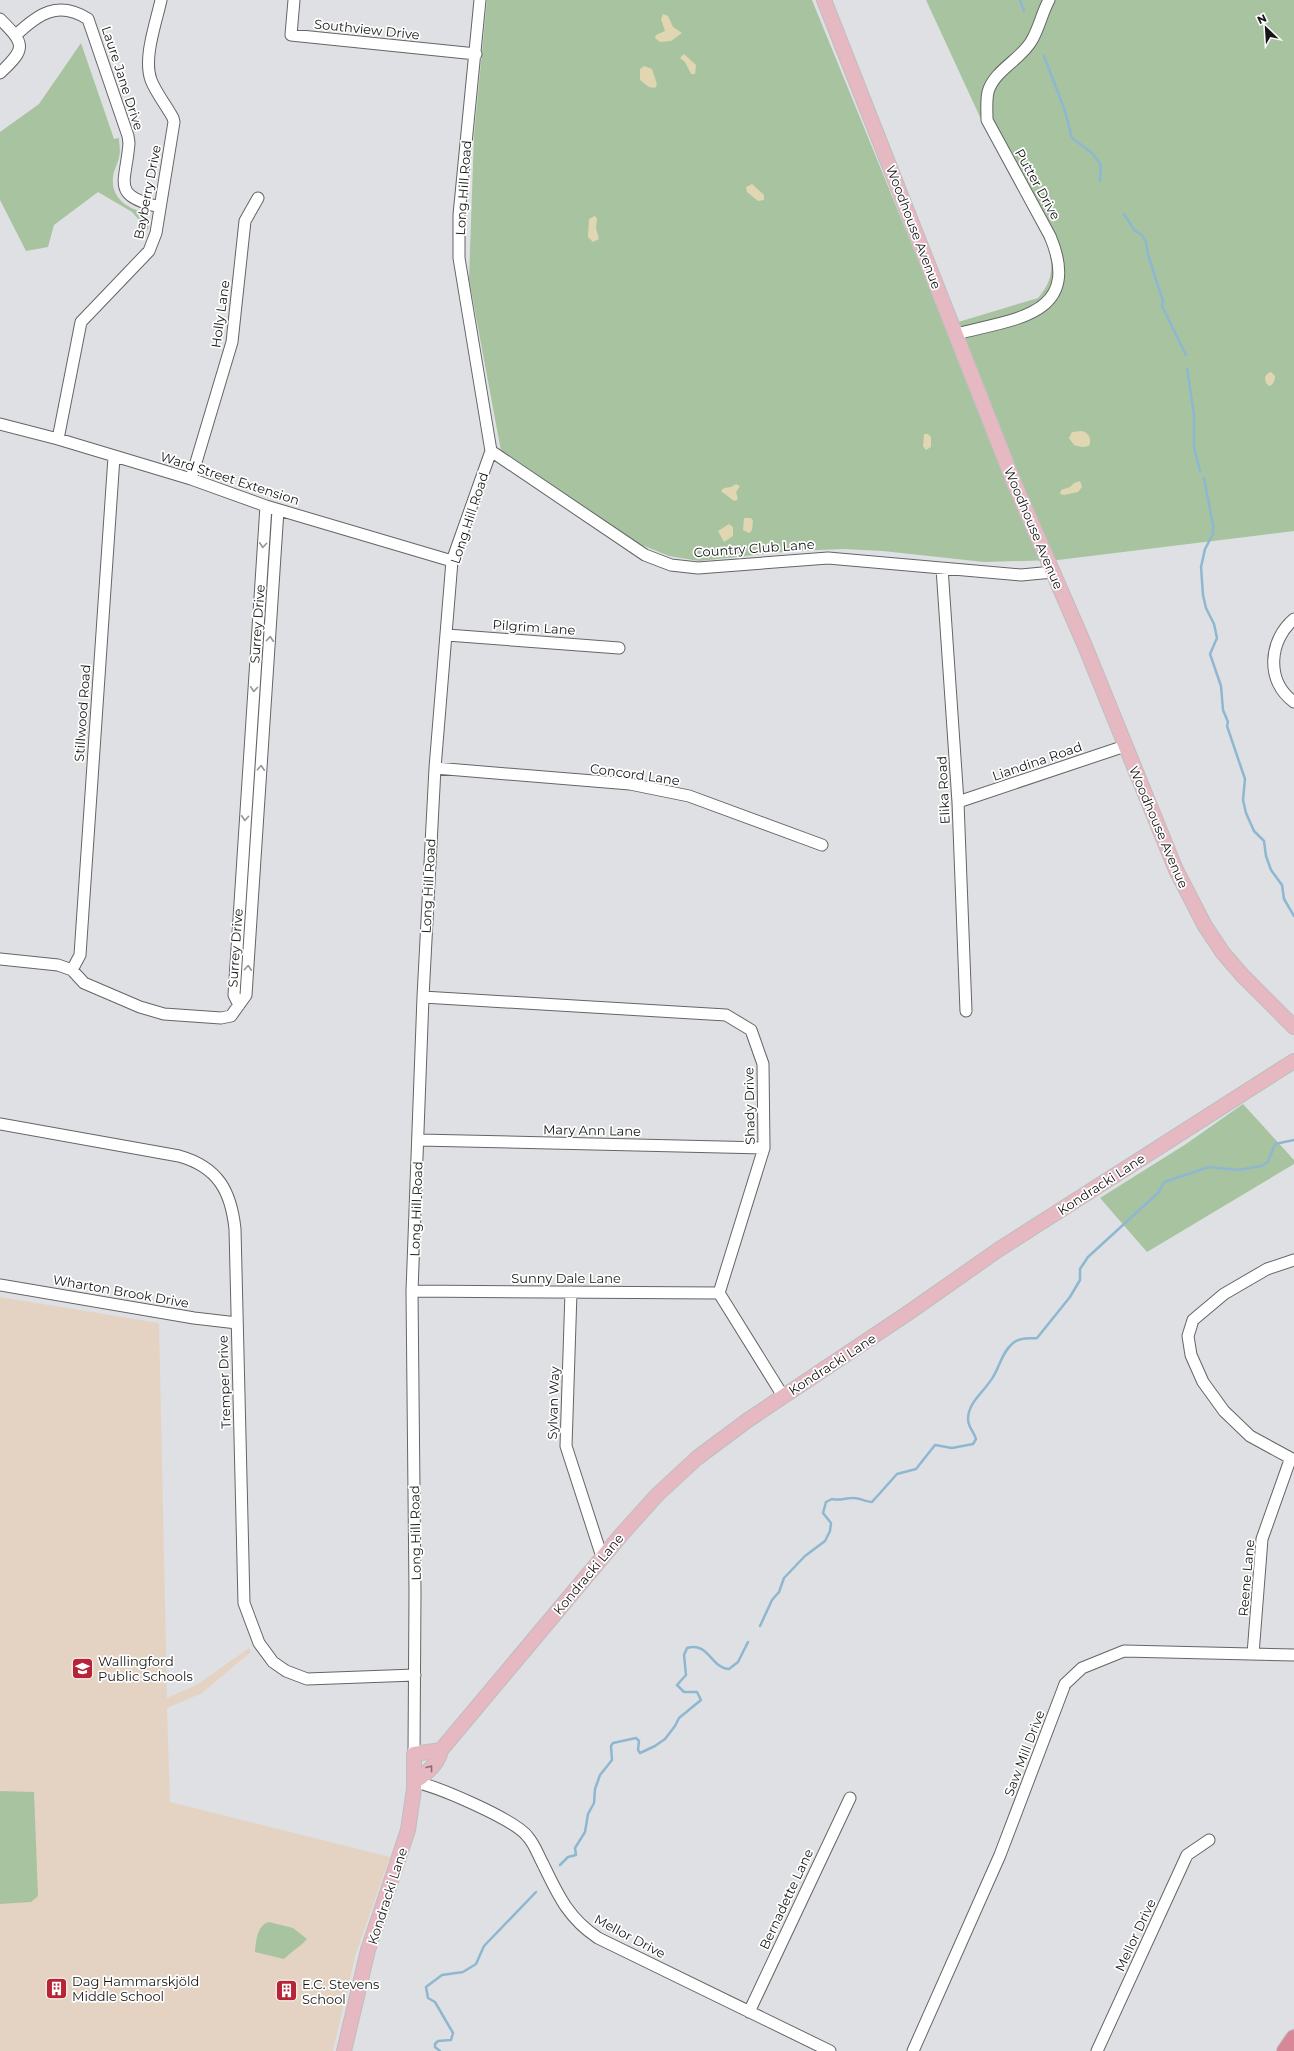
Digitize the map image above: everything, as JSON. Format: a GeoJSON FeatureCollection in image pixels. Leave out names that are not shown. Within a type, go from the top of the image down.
{"type":"FeatureCollection","features":[{"type":"Feature","properties":{"kind":"highway"},"geometry":{"type":"LineString","coordinates":[[1285,2051],[1294,2038]]}},
{"type":"Feature","properties":{"kind":"main road","name":"Woodhouse Avenue"},"geometry":{"type":"LineString","coordinates":[[824,0],[1014,485],[1085,646],[1176,870],[1205,926],[1233,965],[1294,1027]]}},
{"type":"Feature","properties":{"kind":"main road","name":"Kondracki Lane"},"geometry":{"type":"LineString","coordinates":[[344,2051],[367,1954],[408,1830],[414,1782],[428,1771],[441,1750],[602,1557],[647,1506],[685,1468],[721,1439],[783,1396],[911,1311],[1004,1246],[1294,1061]]}},
{"type":"Feature","properties":{"kind":"main road"},"geometry":{"type":"LineString","coordinates":[[414,1754],[441,1750]]}},
{"type":"Feature","properties":{"kind":"main road","name":"Long Hill Road"},"geometry":{"type":"LineString","coordinates":[[414,1754],[414,1782]]}},
{"type":"Feature","properties":{"kind":"street","name":"Bayberry Drive"},"geometry":{"type":"LineString","coordinates":[[58,439],[81,322],[149,251],[156,233],[174,122],[153,86],[148,72],[148,60],[161,0]]}},
{"type":"Feature","properties":{"kind":"street","name":"Southview Drive"},"geometry":{"type":"LineString","coordinates":[[294,0],[291,35],[476,54]]}},
{"type":"Feature","properties":{"kind":"street","name":"Long Hill Road"},"geometry":{"type":"LineString","coordinates":[[414,1754],[415,1674],[412,1290],[419,1140],[422,996],[435,768],[452,560],[491,451],[459,258],[459,215],[476,54],[480,0]]}},
{"type":"Feature","properties":{"kind":"street","name":"Putter Drive"},"geometry":{"type":"LineString","coordinates":[[956,334],[1017,318],[1041,308],[1052,297],[1057,286],[1060,271],[1058,255],[1050,236],[987,120],[986,103],[989,90],[997,78],[1022,53],[1032,40],[1049,0]]}},
{"type":"Feature","properties":{"kind":"street","name":"Laure Jane Drive"},"geometry":{"type":"LineString","coordinates":[[16,35],[44,9],[53,6],[70,7],[88,19],[128,136],[128,153],[124,188],[129,196],[146,204],[160,207]]}},
{"type":"Feature","properties":{"kind":"street"},"geometry":{"type":"LineString","coordinates":[[0,19],[16,35],[19,53],[0,72]]}},
{"type":"Feature","properties":{"kind":"street","name":"Holly Lane"},"geometry":{"type":"LineString","coordinates":[[190,479],[232,342],[245,221],[258,198]]}},
{"type":"Feature","properties":{"kind":"street","name":"Ward Street Extension"},"geometry":{"type":"LineString","coordinates":[[0,424],[58,439],[190,479],[278,510],[452,560]]}},
{"type":"Feature","properties":{"kind":"street","name":"Country Club Lane"},"geometry":{"type":"LineString","coordinates":[[491,451],[645,555],[671,565],[698,568],[828,558],[1021,575],[1052,572]]}},
{"type":"Feature","properties":{"kind":"street","name":"Stillwood Road"},"geometry":{"type":"LineString","coordinates":[[72,970],[80,955],[114,457]]}},
{"type":"Feature","properties":{"kind":"street","name":"Surrey Drive"},"geometry":{"type":"LineString","coordinates":[[266,506],[234,995],[240,1005],[246,995],[278,510]]}},
{"type":"Feature","properties":{"kind":"street","name":"Elika Road"},"geometry":{"type":"LineString","coordinates":[[942,568],[958,802],[966,1011]]}},
{"type":"Feature","properties":{"kind":"street"},"geometry":{"type":"LineString","coordinates":[[1294,619],[1287,625],[1279,636],[1274,649],[1273,662],[1275,676],[1281,688],[1294,702]]}},
{"type":"Feature","properties":{"kind":"street","name":"Pilgrim Lane"},"geometry":{"type":"LineString","coordinates":[[447,635],[619,648]]}},
{"type":"Feature","properties":{"kind":"street","name":"Liandina Road"},"geometry":{"type":"LineString","coordinates":[[958,802],[1125,746]]}},
{"type":"Feature","properties":{"kind":"street","name":"Concord Lane"},"geometry":{"type":"LineString","coordinates":[[435,768],[630,784],[689,796],[822,845]]}},
{"type":"Feature","properties":{"kind":"street"},"geometry":{"type":"LineString","coordinates":[[0,959],[58,965],[72,970],[84,983],[154,1013],[221,1018],[231,1016],[240,1005]]}},
{"type":"Feature","properties":{"kind":"street","name":"Shady Drive"},"geometry":{"type":"LineString","coordinates":[[422,996],[726,1015],[751,1030],[763,1064],[764,1148],[719,1293]]}},
{"type":"Feature","properties":{"kind":"street","name":"Tremper Drive"},"geometry":{"type":"LineString","coordinates":[[0,1124],[179,1156],[196,1162],[219,1180],[227,1195],[233,1213],[244,1603],[255,1638],[274,1662],[286,1671],[307,1679],[415,1674]]}},
{"type":"Feature","properties":{"kind":"street","name":"Mary Ann Lane"},"geometry":{"type":"LineString","coordinates":[[419,1140],[764,1148]]}},
{"type":"Feature","properties":{"kind":"street"},"geometry":{"type":"LineString","coordinates":[[1292,1460],[1250,1436],[1224,1411],[1203,1382],[1191,1355],[1188,1336],[1193,1320],[1224,1294],[1267,1269],[1294,1260]]}},
{"type":"Feature","properties":{"kind":"street","name":"Wharton Brook Drive"},"geometry":{"type":"LineString","coordinates":[[0,1285],[194,1318],[237,1323]]}},
{"type":"Feature","properties":{"kind":"street","name":"Sunny Dale Lane"},"geometry":{"type":"LineString","coordinates":[[412,1290],[719,1293]]}},
{"type":"Feature","properties":{"kind":"street","name":"Sylvan Way"},"geometry":{"type":"LineString","coordinates":[[571,1292],[566,1446],[602,1557]]}},
{"type":"Feature","properties":{"kind":"street"},"geometry":{"type":"LineString","coordinates":[[719,1293],[783,1396]]}},
{"type":"Feature","properties":{"kind":"street","name":"Reene Lane"},"geometry":{"type":"LineString","coordinates":[[1253,1654],[1262,1538],[1292,1460]]}},
{"type":"Feature","properties":{"kind":"street","name":"Saw Mill Drive"},"geometry":{"type":"LineString","coordinates":[[913,2051],[1000,1855],[1065,1684],[1082,1668],[1124,1651],[1294,1655]]}},
{"type":"Feature","properties":{"kind":"street","name":"Mellor Drive"},"geometry":{"type":"LineString","coordinates":[[414,1782],[434,1787],[504,1819],[523,1831],[532,1841],[566,1909],[591,1933],[619,1949],[830,2051]]}},
{"type":"Feature","properties":{"kind":"street","name":"Bernadette Lane"},"geometry":{"type":"LineString","coordinates":[[749,2012],[850,1798]]}},
{"type":"Feature","properties":{"kind":"street","name":"Mellor Drive"},"geometry":{"type":"LineString","coordinates":[[1096,2051],[1187,1855],[1209,1840]]}},
{"type":"Feature","properties":{"kind":"shaded area","name":"Wallingford Public Schools"},"geometry":{"type":"Polygon","coordinates":[[[0,1297],[159,1323],[167,1698],[198,1684],[249,1648],[251,1652],[202,1693],[167,1708],[170,1802],[390,1857],[356,1953],[333,2051],[0,2051],[0,1297]]]}},
{"type":"Feature","properties":{"kind":"green space"},"geometry":{"type":"Polygon","coordinates":[[[487,0],[812,0],[945,326],[1038,298],[1049,280],[1051,264],[1050,250],[980,117],[926,0],[1294,0],[1294,531],[1058,560],[984,562],[883,551],[844,549],[792,551],[699,561],[669,556],[637,543],[501,451],[469,279],[474,135],[487,0]]]}},
{"type":"Feature","properties":{"kind":"green space"},"geometry":{"type":"Polygon","coordinates":[[[81,43],[114,139],[119,138],[120,155],[113,178],[115,191],[122,202],[133,209],[146,213],[149,223],[148,230],[132,212],[98,192],[54,225],[48,247],[26,251],[0,200],[0,132],[39,104],[81,43]]]}},
{"type":"Feature","properties":{"kind":"green space"},"geometry":{"type":"Polygon","coordinates":[[[1243,1104],[1294,1160],[1294,1164],[1147,1252],[1100,1198],[1186,1144],[1243,1104]]]}},
{"type":"Feature","properties":{"kind":"green space"},"geometry":{"type":"Polygon","coordinates":[[[0,1791],[34,1792],[38,1896],[31,1902],[0,1904],[0,1791]]]}},
{"type":"Feature","properties":{"kind":"green space"},"geometry":{"type":"Polygon","coordinates":[[[269,1922],[293,1928],[307,1939],[284,1959],[255,1952],[258,1934],[262,1926],[269,1922]]]}},
{"type":"Feature","properties":{"kind":"sand"},"geometry":{"type":"Polygon","coordinates":[[[663,14],[668,16],[673,27],[682,33],[671,41],[660,42],[655,38],[656,35],[665,31],[661,19],[663,14]]]}},
{"type":"Feature","properties":{"kind":"sand"},"geometry":{"type":"Polygon","coordinates":[[[684,54],[696,65],[695,74],[691,74],[685,62],[680,58],[684,54]]]}},
{"type":"Feature","properties":{"kind":"sand"},"geometry":{"type":"Polygon","coordinates":[[[644,66],[652,69],[657,84],[655,88],[649,87],[640,80],[640,69],[644,66]]]}},
{"type":"Feature","properties":{"kind":"sand"},"geometry":{"type":"Polygon","coordinates":[[[752,184],[764,195],[764,200],[758,201],[747,192],[746,187],[752,184]]]}},
{"type":"Feature","properties":{"kind":"sand"},"geometry":{"type":"Polygon","coordinates":[[[595,216],[597,219],[596,228],[599,239],[593,242],[588,237],[589,219],[595,216]]]}},
{"type":"Feature","properties":{"kind":"sand"},"geometry":{"type":"Polygon","coordinates":[[[1271,372],[1275,378],[1273,384],[1269,386],[1266,383],[1265,377],[1271,372]]]}},
{"type":"Feature","properties":{"kind":"sand"},"geometry":{"type":"Polygon","coordinates":[[[1082,431],[1089,437],[1089,446],[1082,447],[1074,445],[1069,438],[1072,432],[1082,431]]]}},
{"type":"Feature","properties":{"kind":"sand"},"geometry":{"type":"Polygon","coordinates":[[[924,434],[928,434],[931,437],[931,447],[926,450],[923,446],[924,434]]]}},
{"type":"Feature","properties":{"kind":"sand"},"geometry":{"type":"Polygon","coordinates":[[[1080,481],[1082,487],[1078,492],[1064,495],[1060,494],[1061,490],[1080,481]]]}},
{"type":"Feature","properties":{"kind":"sand"},"geometry":{"type":"Polygon","coordinates":[[[736,484],[740,486],[736,492],[738,499],[734,501],[721,491],[724,488],[731,487],[736,484]]]}},
{"type":"Feature","properties":{"kind":"sand"},"geometry":{"type":"Polygon","coordinates":[[[744,518],[751,518],[753,521],[752,530],[749,533],[743,530],[744,518]]]}},
{"type":"Feature","properties":{"kind":"sand"},"geometry":{"type":"Polygon","coordinates":[[[729,524],[733,527],[733,536],[724,542],[718,531],[729,524]]]}},
{"type":"Feature","properties":{"kind":"waterway"},"geometry":{"type":"LineString","coordinates":[[1020,0],[1024,11]]}},
{"type":"Feature","properties":{"kind":"waterway"},"geometry":{"type":"LineString","coordinates":[[1044,56],[1065,111],[1072,138],[1092,153],[1101,165],[1100,181]]}},
{"type":"Feature","properties":{"kind":"waterway"},"geometry":{"type":"LineString","coordinates":[[1124,214],[1134,230],[1142,235],[1146,242],[1148,255],[1163,301],[1162,306],[1186,355]]}},
{"type":"Feature","properties":{"kind":"waterway"},"geometry":{"type":"LineString","coordinates":[[1187,369],[1194,415],[1194,447],[1200,471]]}},
{"type":"Feature","properties":{"kind":"waterway"},"geometry":{"type":"LineString","coordinates":[[1204,478],[1213,525],[1213,534],[1205,549],[1201,567],[1203,595],[1206,608],[1214,624],[1217,638],[1210,654],[1221,686],[1223,710],[1228,722],[1227,726],[1245,779],[1243,800],[1246,813],[1254,831],[1264,841],[1266,856],[1271,870],[1282,885],[1284,899],[1294,916]]}},
{"type":"Feature","properties":{"kind":"waterway"},"geometry":{"type":"LineString","coordinates":[[760,1626],[772,1600],[779,1592],[784,1578],[805,1556],[825,1541],[830,1531],[831,1523],[823,1513],[826,1502],[832,1499],[837,1500],[849,1498],[872,1502],[897,1474],[916,1469],[935,1445],[952,1448],[973,1444],[976,1439],[969,1425],[968,1419],[971,1407],[990,1382],[1006,1351],[1016,1341],[1037,1338],[1070,1297],[1080,1280],[1080,1269],[1088,1257],[1159,1192],[1164,1182],[1209,1167],[1238,1170],[1261,1166],[1268,1162],[1275,1144],[1294,1140]]}},
{"type":"Feature","properties":{"kind":"waterway"},"geometry":{"type":"LineString","coordinates":[[560,1865],[568,1857],[576,1855],[575,1848],[585,1832],[588,1814],[594,1803],[595,1789],[600,1775],[612,1760],[611,1746],[613,1743],[636,1738],[639,1741],[638,1750],[640,1753],[655,1746],[665,1739],[679,1718],[701,1700],[697,1692],[684,1692],[677,1685],[686,1675],[684,1655],[687,1648],[700,1648],[718,1665],[729,1669],[738,1662],[748,1642]]}},
{"type":"Feature","properties":{"kind":"waterway"},"geometry":{"type":"LineString","coordinates":[[440,2051],[435,2047],[435,2044],[438,2041],[451,2040],[453,2033],[435,2002],[428,1998],[426,1987],[442,1975],[463,1972],[476,1964],[484,1946],[536,1892]]}},
{"type":"Feature","properties":{"kind":"place","name":"Wallingford Public Schools"},"geometry":{"type":"Point","coordinates":[83,1668]}},
{"type":"Feature","properties":{"kind":"place","name":"Dag Hammarskjöld Middle School"},"geometry":{"type":"Point","coordinates":[56,1988]}},
{"type":"Feature","properties":{"kind":"place","name":"E.C. Stevens School"},"geometry":{"type":"Point","coordinates":[287,1991]}}]}
